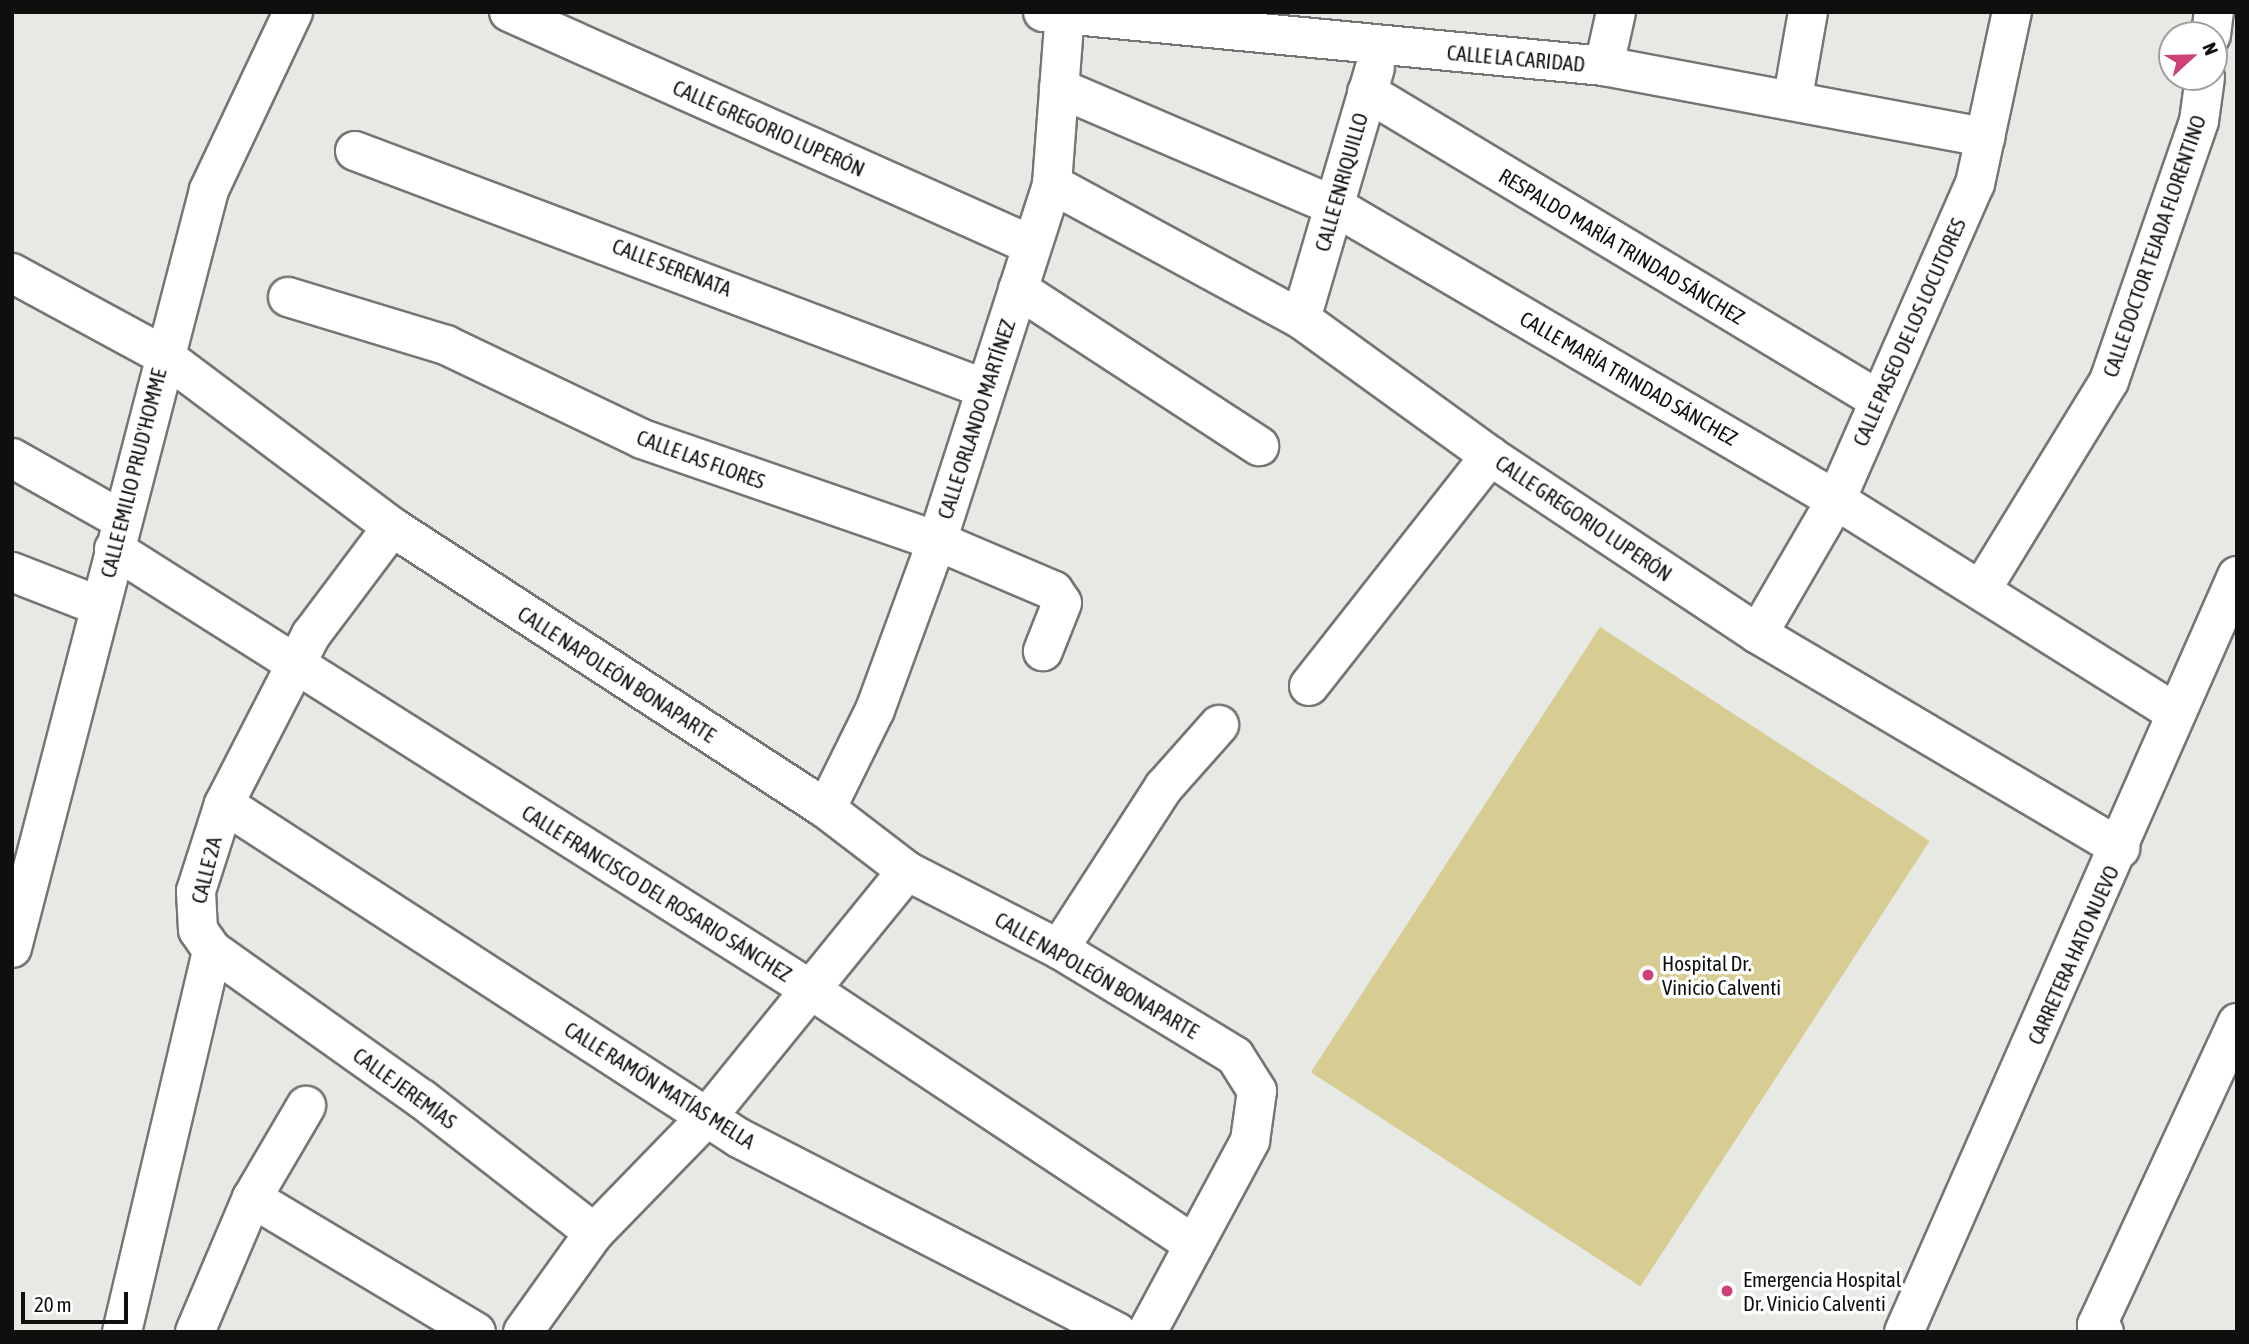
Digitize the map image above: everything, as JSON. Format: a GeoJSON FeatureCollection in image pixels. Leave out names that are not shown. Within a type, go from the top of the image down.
{"type":"FeatureCollection","features":[{"type":"Feature","properties":{"kind":"street","name":"CALLE EMILIO PRUD'HOMME"},"geometry":{"type":"LineString","coordinates":[[12,948],[19,892],[99,606],[163,355],[209,190],[293,12]]}},
{"type":"Feature","properties":{"kind":"street","name":"CALLE GREGORIO LUPERÓN"},"geometry":{"type":"LineString","coordinates":[[509,12],[1029,244]]}},
{"type":"Feature","properties":{"kind":"street"},"geometry":{"type":"LineString","coordinates":[[1604,65],[1616,12]]}},
{"type":"Feature","properties":{"kind":"street"},"geometry":{"type":"LineString","coordinates":[[1793,97],[1808,12]]}},
{"type":"Feature","properties":{"kind":"street","name":"CALLE PASEO DE LOS LOCUTORES"},"geometry":{"type":"LineString","coordinates":[[1758,634],[1836,500],[1877,400],[1975,184],[2011,12]]}},
{"type":"Feature","properties":{"kind":"street","name":"CALLE ORLANDO MARTÍNEZ"},"geometry":{"type":"LineString","coordinates":[[826,809],[875,710],[937,541],[1018,289],[1029,244],[1052,184],[1059,88],[1057,13]]}},
{"type":"Feature","properties":{"kind":"street","name":"CALLE LA CARIDAD"},"geometry":{"type":"LineString","coordinates":[[1057,13],[1604,65],[1793,97],[1985,136]]}},
{"type":"Feature","properties":{"kind":"street","name":"CALLE ENRIQUILLO"},"geometry":{"type":"LineString","coordinates":[[1301,318],[1382,46]]}},
{"type":"Feature","properties":{"kind":"street","name":"CALLE MARÍA TRINDAD SÁNCHEZ"},"geometry":{"type":"LineString","coordinates":[[1059,88],[1336,207],[1836,500],[2175,713]]}},
{"type":"Feature","properties":{"kind":"street","name":"CALLE DOCTOR TEJADA FLORENTINO"},"geometry":{"type":"LineString","coordinates":[[1981,590],[2109,381],[2199,121],[2203,91]]}},
{"type":"Feature","properties":{"kind":"street","name":"RESPALDO MARÍA TRINDAD SÁNCHEZ"},"geometry":{"type":"LineString","coordinates":[[1367,92],[1877,400]]}},
{"type":"Feature","properties":{"kind":"street","name":"CALLE SERENATA"},"geometry":{"type":"LineString","coordinates":[[355,151],[986,389]]}},
{"type":"Feature","properties":{"kind":"street","name":"CALLE GREGORIO LUPERÓN"},"geometry":{"type":"LineString","coordinates":[[1052,184],[1301,318],[1490,456],[1758,634],[2120,848]]}},
{"type":"Feature","properties":{"kind":"street","name":"CALLE NAPOLEÓN BONAPARTE"},"geometry":{"type":"LineString","coordinates":[[12,273],[163,355],[392,527],[826,809],[907,871],[1059,949],[1235,1056],[1257,1091],[1250,1141],[1194,1244]]}},
{"type":"Feature","properties":{"kind":"street"},"geometry":{"type":"LineString","coordinates":[[1018,289],[1259,446]]}},
{"type":"Feature","properties":{"kind":"street","name":"CALLE LAS FLORES"},"geometry":{"type":"LineString","coordinates":[[288,297],[446,345],[642,439],[937,541],[1054,591],[1062,603],[1042,651]]}},
{"type":"Feature","properties":{"kind":"street"},"geometry":{"type":"LineString","coordinates":[[1309,686],[1490,456]]}},
{"type":"Feature","properties":{"kind":"street","name":"CALLE FRANCISCO DEL ROSARIO SÁNCHEZ"},"geometry":{"type":"LineString","coordinates":[[12,458],[295,666],[811,990],[1194,1244]]}},
{"type":"Feature","properties":{"kind":"street","name":"CALLE 2A"},"geometry":{"type":"LineString","coordinates":[[212,950],[198,930],[196,891],[223,804],[295,666],[392,527]]}},
{"type":"Feature","properties":{"kind":"street"},"geometry":{"type":"LineString","coordinates":[[12,572],[99,606]]}},
{"type":"Feature","properties":{"kind":"street","name":"CARRETERA HATO NUEVO"},"geometry":{"type":"LineString","coordinates":[[1904,1332],[2120,848],[2175,713],[2237,576]]}},
{"type":"Feature","properties":{"kind":"street"},"geometry":{"type":"LineString","coordinates":[[1059,949],[1164,786],[1219,725]]}},
{"type":"Feature","properties":{"kind":"street","name":"CALLE RAMÓN MATÍAS MELLA"},"geometry":{"type":"LineString","coordinates":[[223,804],[707,1117],[1116,1332]]}},
{"type":"Feature","properties":{"kind":"street"},"geometry":{"type":"LineString","coordinates":[[523,1332],[594,1233],[707,1117],[907,871]]}},
{"type":"Feature","properties":{"kind":"street"},"geometry":{"type":"LineString","coordinates":[[122,1332],[212,950]]}},
{"type":"Feature","properties":{"kind":"street","name":"CALLE JEREMÍAS"},"geometry":{"type":"LineString","coordinates":[[212,950],[422,1099],[594,1233]]}},
{"type":"Feature","properties":{"kind":"street"},"geometry":{"type":"LineString","coordinates":[[2104,1332],[2097,1325],[2237,1023]]}},
{"type":"Feature","properties":{"kind":"street"},"geometry":{"type":"LineString","coordinates":[[195,1332],[252,1198],[306,1107]]}},
{"type":"Feature","properties":{"kind":"street"},"geometry":{"type":"LineString","coordinates":[[252,1198],[476,1332]]}},
{"type":"Feature","properties":{"kind":"street"},"geometry":{"type":"LineString","coordinates":[[1147,1332],[1194,1244]]}},
{"type":"Feature","properties":{"kind":"building","name":"Hospital Dr. Vinicio Calventi"},"geometry":{"type":"Polygon","coordinates":[[[1600,627],[1930,841],[1640,1286],[1311,1072],[1600,627]]]}},
{"type":"Feature","properties":{"kind":"place","name":"Hospital Dr. Vinicio Calventi"},"geometry":{"type":"Point","coordinates":[1648,975]}},
{"type":"Feature","properties":{"kind":"place","name":"Emergencia Hospital Dr. Vinicio Calventi"},"geometry":{"type":"Point","coordinates":[1727,1291]}}]}
